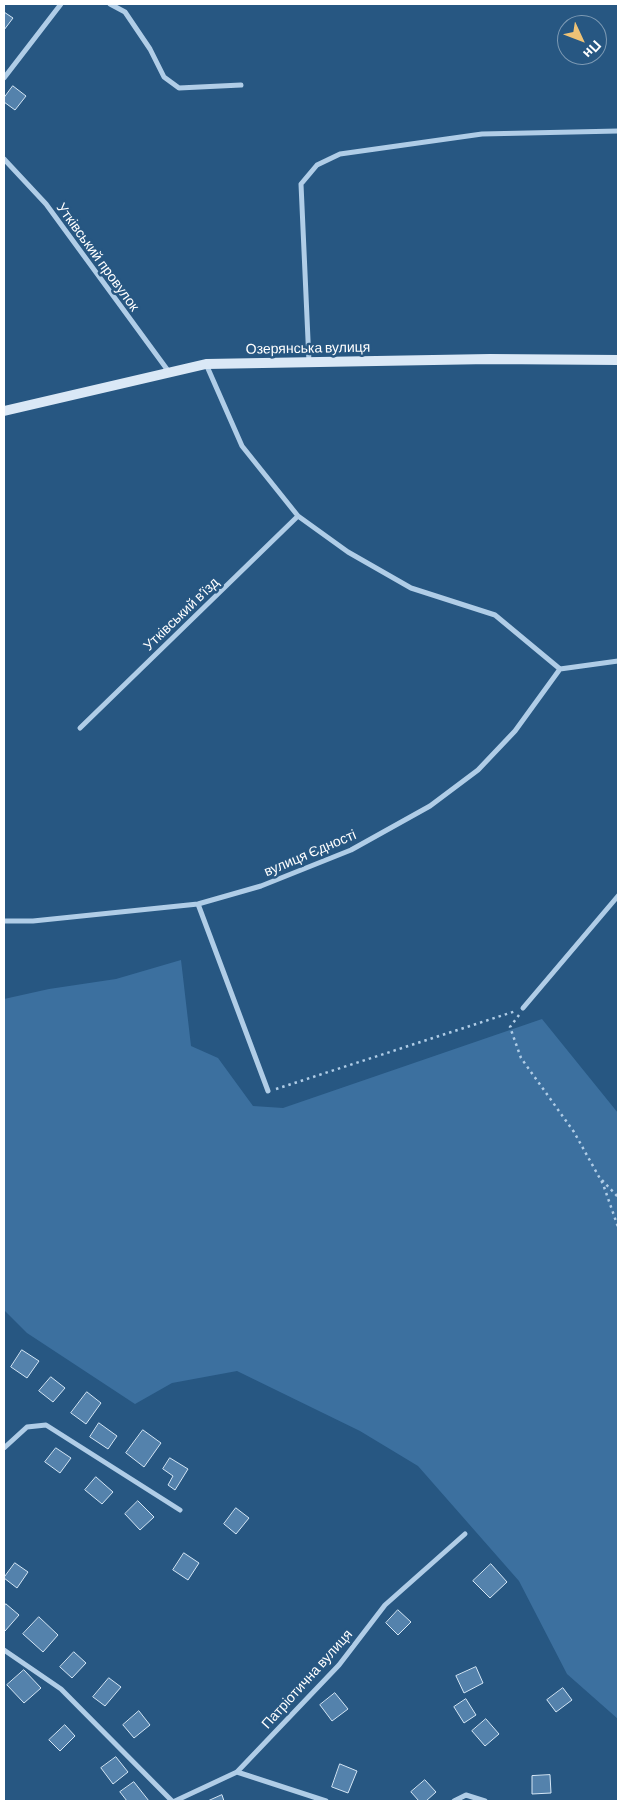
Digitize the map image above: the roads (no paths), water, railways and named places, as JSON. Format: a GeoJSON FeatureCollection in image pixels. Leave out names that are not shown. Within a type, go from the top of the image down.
{"type":"FeatureCollection","features":[{"type":"Feature","properties":{"kind":"street"},"geometry":{"type":"LineString","coordinates":[[4,78],[61,4]]}},
{"type":"Feature","properties":{"kind":"street"},"geometry":{"type":"LineString","coordinates":[[110,4],[125,12],[150,49],[164,77],[179,88],[241,85]]}},
{"type":"Feature","properties":{"kind":"street"},"geometry":{"type":"LineString","coordinates":[[310,362],[301,184],[316,165],[340,154],[482,134],[618,131]]}},
{"type":"Feature","properties":{"kind":"street","name":"Утківський провулок"},"geometry":{"type":"LineString","coordinates":[[4,159],[46,204],[169,373]]}},
{"type":"Feature","properties":{"kind":"street","name":"Озерянська вулиця"},"geometry":{"type":"LineString","coordinates":[[4,411],[206,364],[490,359],[618,360]]}},
{"type":"Feature","properties":{"kind":"street"},"geometry":{"type":"LineString","coordinates":[[206,364],[242,446],[298,516],[348,552],[411,588],[495,615],[560,669],[618,661]]}},
{"type":"Feature","properties":{"kind":"street","name":"Утківський в'їзд"},"geometry":{"type":"LineString","coordinates":[[80,728],[298,516]]}},
{"type":"Feature","properties":{"kind":"street","name":"вулиця Єдності"},"geometry":{"type":"LineString","coordinates":[[4,921],[33,921],[198,904],[261,886],[351,850],[430,806],[478,770],[515,730],[560,669]]}},
{"type":"Feature","properties":{"kind":"street"},"geometry":{"type":"LineString","coordinates":[[523,1008],[618,896]]}},
{"type":"Feature","properties":{"kind":"street"},"geometry":{"type":"LineString","coordinates":[[198,904],[268,1091]]}},
{"type":"Feature","properties":{"kind":"street"},"geometry":{"type":"LineString","coordinates":[[4,1448],[27,1427],[46,1425],[180,1510]]}},
{"type":"Feature","properties":{"kind":"street","name":"Патріотична вулиця"},"geometry":{"type":"LineString","coordinates":[[174,1801],[237,1772],[338,1665],[385,1605],[465,1534]]}},
{"type":"Feature","properties":{"kind":"street"},"geometry":{"type":"LineString","coordinates":[[4,1650],[62,1689],[174,1801]]}},
{"type":"Feature","properties":{"kind":"street"},"geometry":{"type":"LineString","coordinates":[[237,1772],[326,1801]]}},
{"type":"Feature","properties":{"kind":"street"},"geometry":{"type":"LineString","coordinates":[[454,1801],[466,1794],[485,1801]]}}]}
